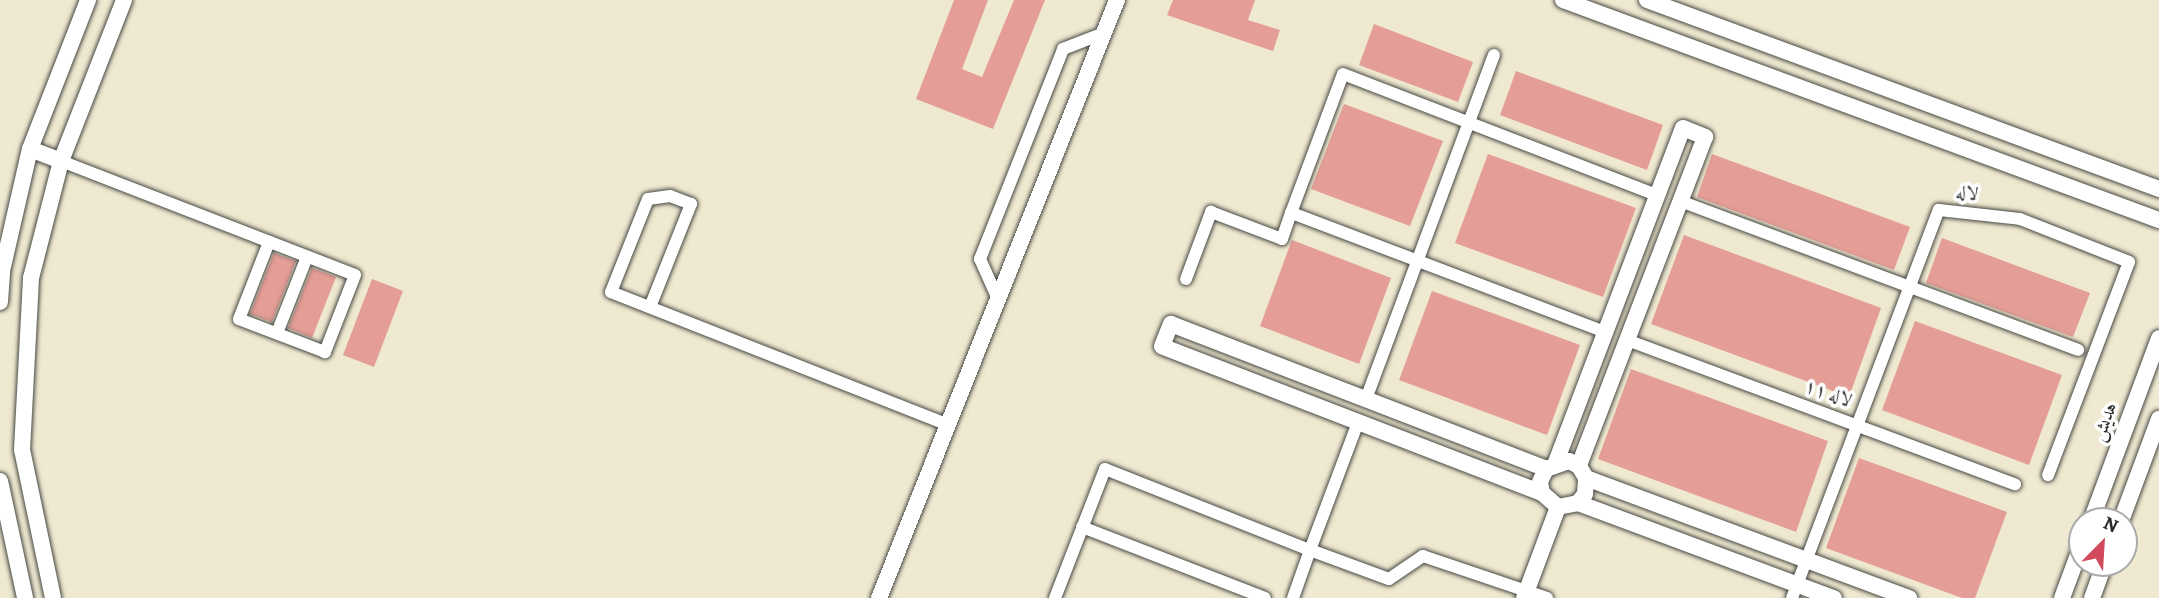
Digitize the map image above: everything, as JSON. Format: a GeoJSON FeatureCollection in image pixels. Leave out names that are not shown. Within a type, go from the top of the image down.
{"type":"FeatureCollection","features":[{"type":"Feature","properties":{"kind":"street"},"geometry":{"type":"LineString","coordinates":[[0,302],[2,271],[30,149],[88,0]]}},
{"type":"Feature","properties":{"kind":"street"},"geometry":{"type":"LineString","coordinates":[[52,598],[22,450],[30,278],[61,161],[124,0]]}},
{"type":"Feature","properties":{"kind":"street"},"geometry":{"type":"LineString","coordinates":[[880,598],[1117,0]]}},
{"type":"Feature","properties":{"kind":"street"},"geometry":{"type":"LineString","coordinates":[[1563,0],[1596,6],[2159,220]]}},
{"type":"Feature","properties":{"kind":"street"},"geometry":{"type":"LineString","coordinates":[[1647,0],[2159,188]]}},
{"type":"Feature","properties":{"kind":"street"},"geometry":{"type":"LineString","coordinates":[[998,299],[981,259],[1063,49],[1104,33]]}},
{"type":"Feature","properties":{"kind":"street"},"geometry":{"type":"LineString","coordinates":[[1293,598],[1494,55]]}},
{"type":"Feature","properties":{"kind":"street"},"geometry":{"type":"LineString","coordinates":[[1186,279],[1211,212],[1282,239],[1343,74],[1657,195]]}},
{"type":"Feature","properties":{"kind":"street"},"geometry":{"type":"LineString","coordinates":[[1542,493],[1540,482],[1551,465],[1605,332],[1683,128],[1705,137],[1628,340],[1583,472],[1585,494],[1578,503]]}},
{"type":"Feature","properties":{"kind":"street"},"geometry":{"type":"LineString","coordinates":[[30,149],[355,275],[325,352],[239,319],[268,242]]}},
{"type":"Feature","properties":{"kind":"street"},"geometry":{"type":"LineString","coordinates":[[650,307],[691,204],[670,196],[648,199],[611,292],[948,425]]}},
{"type":"Feature","properties":{"kind":"street"},"geometry":{"type":"LineString","coordinates":[[1680,201],[2078,350]]}},
{"type":"Feature","properties":{"kind":"street","name":"لاله"},"geometry":{"type":"LineString","coordinates":[[1794,591],[1939,210],[2020,219],[2129,262],[2048,475]]}},
{"type":"Feature","properties":{"kind":"street"},"geometry":{"type":"LineString","coordinates":[[1291,213],[1605,332]]}},
{"type":"Feature","properties":{"kind":"street"},"geometry":{"type":"LineString","coordinates":[[277,333],[307,257]]}},
{"type":"Feature","properties":{"kind":"street"},"geometry":{"type":"LineString","coordinates":[[1558,507],[1542,493],[1162,346],[1171,324],[1366,399],[1551,465],[1583,472],[1909,598]]}},
{"type":"Feature","properties":{"kind":"street","name":"هدیش"},"geometry":{"type":"LineString","coordinates":[[2096,507],[2159,338]]}},
{"type":"Feature","properties":{"kind":"street","name":"لاله ۱۱"},"geometry":{"type":"LineString","coordinates":[[1628,340],[2015,484]]}},
{"type":"Feature","properties":{"kind":"street"},"geometry":{"type":"LineString","coordinates":[[2126,507],[2159,419]]}},
{"type":"Feature","properties":{"kind":"street"},"geometry":{"type":"LineString","coordinates":[[1055,598],[1105,469],[1389,579],[1423,556],[1526,594],[1546,598]]}},
{"type":"Feature","properties":{"kind":"street"},"geometry":{"type":"LineString","coordinates":[[0,481],[25,598]]}},
{"type":"Feature","properties":{"kind":"street"},"geometry":{"type":"LineString","coordinates":[[1558,507],[1578,503],[1794,591],[1834,598]]}},
{"type":"Feature","properties":{"kind":"street"},"geometry":{"type":"LineString","coordinates":[[1526,594],[1558,507]]}},
{"type":"Feature","properties":{"kind":"street"},"geometry":{"type":"LineString","coordinates":[[1082,527],[1265,598]]}},
{"type":"Feature","properties":{"kind":"street"},"geometry":{"type":"LineString","coordinates":[[2062,598],[2070,577]]}},
{"type":"Feature","properties":{"kind":"street"},"geometry":{"type":"LineString","coordinates":[[2092,598],[2100,577]]}},
{"type":"Feature","properties":{"kind":"building"},"geometry":{"type":"Polygon","coordinates":[[[954,0],[988,0],[962,69],[982,77],[1014,0],[1045,0],[993,129],[916,99],[954,0]]]}},
{"type":"Feature","properties":{"kind":"building"},"geometry":{"type":"Polygon","coordinates":[[[1173,0],[1255,0],[1248,20],[1280,30],[1273,51],[1167,15],[1173,0]]]}},
{"type":"Feature","properties":{"kind":"building"},"geometry":{"type":"Polygon","coordinates":[[[1374,24],[1473,62],[1458,102],[1359,65],[1374,24]]]}},
{"type":"Feature","properties":{"kind":"building"},"geometry":{"type":"Polygon","coordinates":[[[1516,71],[1663,125],[1647,170],[1500,115],[1516,71]]]}},
{"type":"Feature","properties":{"kind":"building"},"geometry":{"type":"Polygon","coordinates":[[[1344,104],[1443,141],[1410,226],[1311,189],[1344,104]]]}},
{"type":"Feature","properties":{"kind":"building"},"geometry":{"type":"Polygon","coordinates":[[[1488,154],[1636,208],[1603,297],[1455,243],[1488,154]]]}},
{"type":"Feature","properties":{"kind":"building"},"geometry":{"type":"Polygon","coordinates":[[[1712,154],[1910,227],[1894,270],[1697,197],[1712,154]]]}},
{"type":"Feature","properties":{"kind":"building"},"geometry":{"type":"Polygon","coordinates":[[[1684,235],[1881,308],[1849,397],[1651,324],[1684,235]]]}},
{"type":"Feature","properties":{"kind":"building"},"geometry":{"type":"Polygon","coordinates":[[[1942,238],[2090,293],[2073,337],[1926,283],[1942,238]]]}},
{"type":"Feature","properties":{"kind":"building"},"geometry":{"type":"Polygon","coordinates":[[[1292,240],[1391,278],[1359,364],[1260,326],[1292,240]]]}},
{"type":"Feature","properties":{"kind":"building"},"geometry":{"type":"Polygon","coordinates":[[[274,253],[296,261],[272,322],[250,314],[274,253]]]}},
{"type":"Feature","properties":{"kind":"building"},"geometry":{"type":"Polygon","coordinates":[[[312,268],[336,277],[312,338],[288,328],[312,268]]]}},
{"type":"Feature","properties":{"kind":"building"},"geometry":{"type":"Polygon","coordinates":[[[372,279],[403,291],[374,367],[343,355],[372,279]]]}},
{"type":"Feature","properties":{"kind":"building"},"geometry":{"type":"Polygon","coordinates":[[[1432,291],[1580,345],[1547,435],[1399,380],[1432,291]]]}},
{"type":"Feature","properties":{"kind":"building"},"geometry":{"type":"Polygon","coordinates":[[[1915,321],[2062,375],[2029,465],[1882,410],[1915,321]]]}},
{"type":"Feature","properties":{"kind":"building"},"geometry":{"type":"Polygon","coordinates":[[[1631,369],[1828,441],[1796,532],[1598,459],[1631,369]]]}},
{"type":"Feature","properties":{"kind":"building"},"geometry":{"type":"Polygon","coordinates":[[[1859,458],[2007,512],[1975,598],[1962,598],[1826,548],[1859,458]]]}}]}
